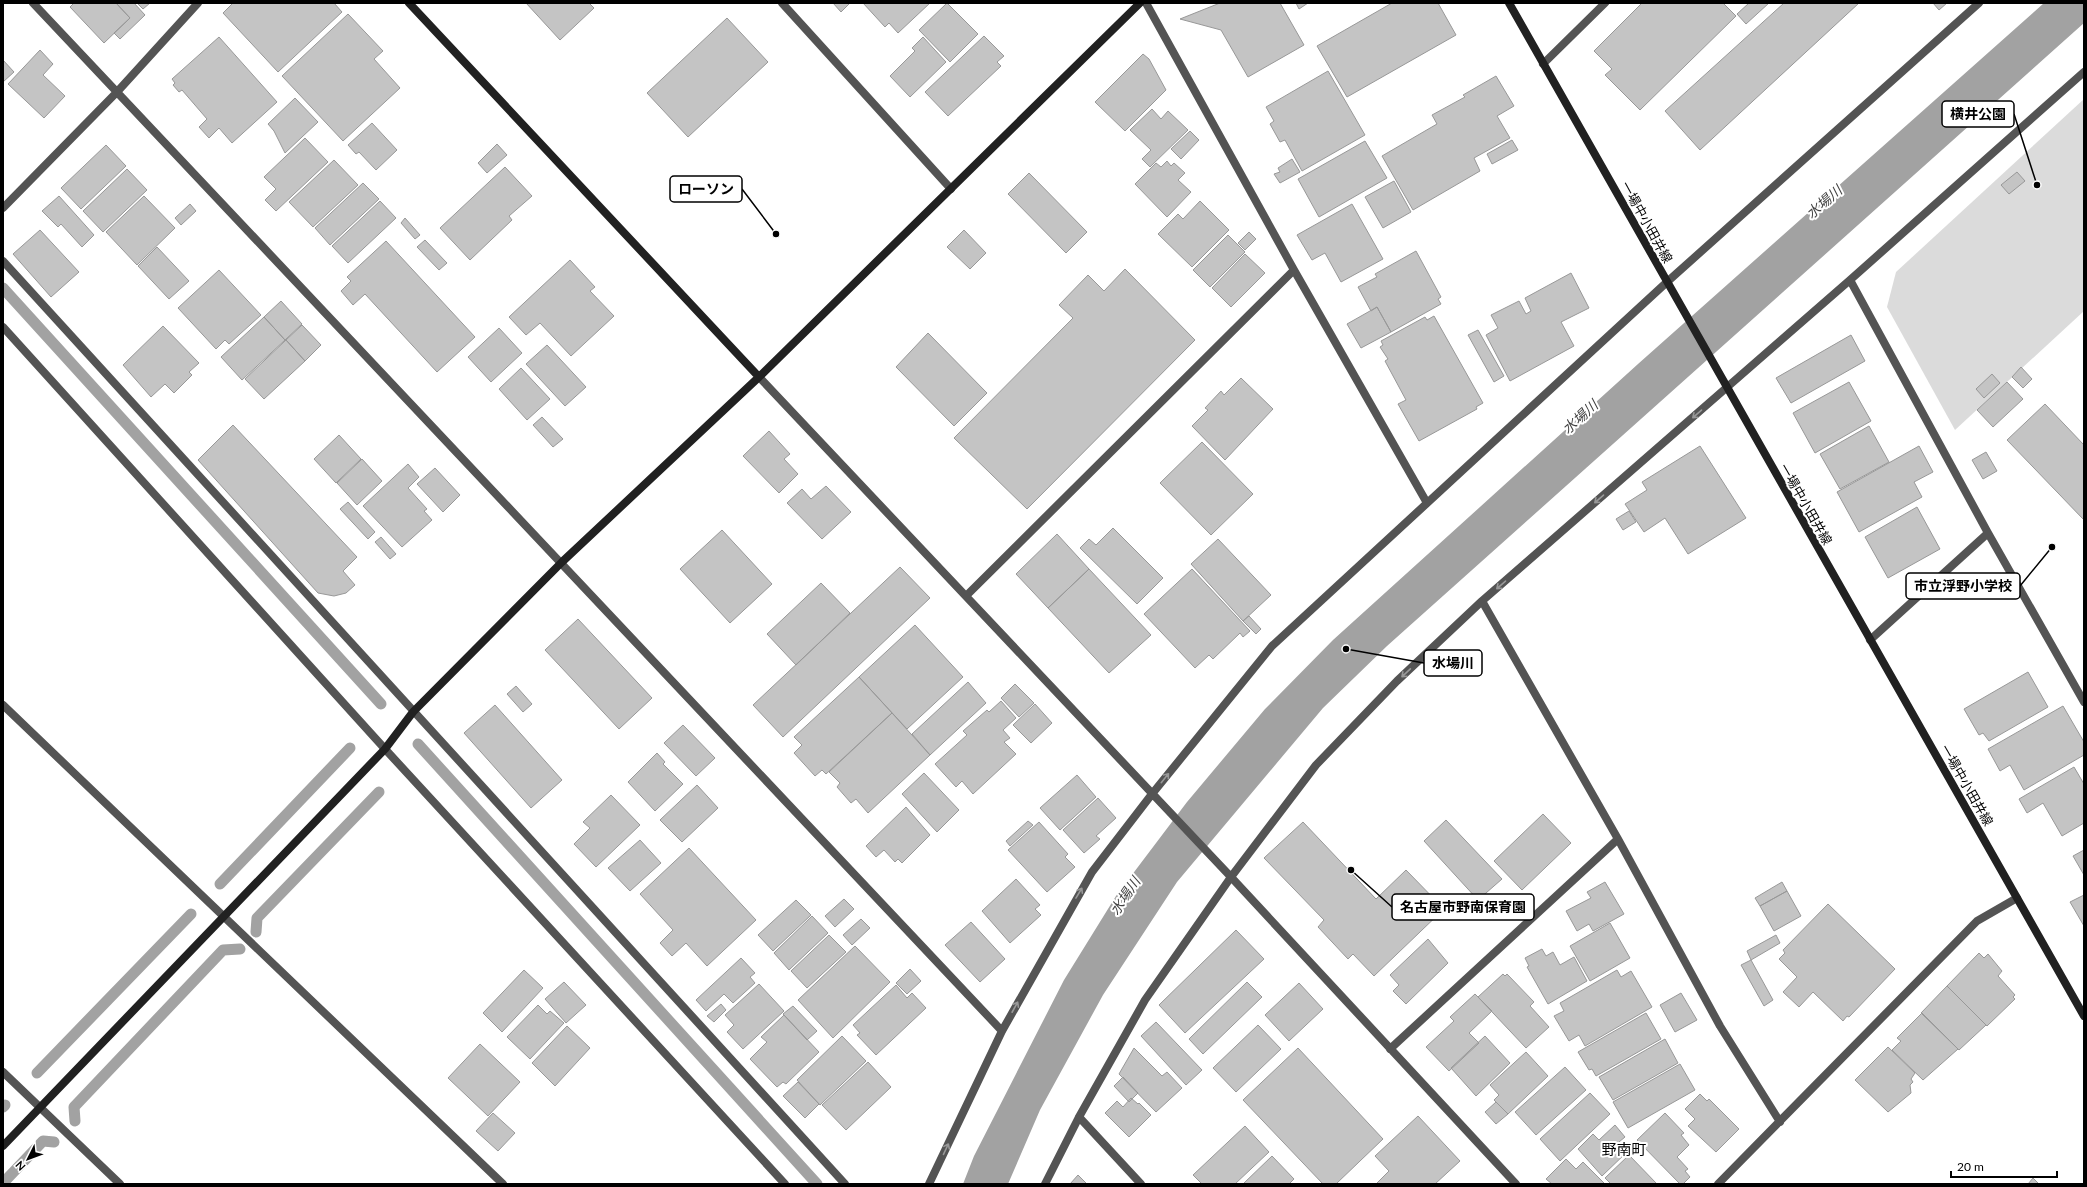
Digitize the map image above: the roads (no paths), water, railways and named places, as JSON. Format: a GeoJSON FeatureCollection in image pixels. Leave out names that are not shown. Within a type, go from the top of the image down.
{"type":"FeatureCollection","features":[{"type":"Feature","properties":{"kind":"street"},"geometry":{"type":"LineString","coordinates":[[33,3],[562,562],[1002,1031]]}},
{"type":"Feature","properties":{"kind":"street"},"geometry":{"type":"LineString","coordinates":[[3,208],[117,92],[198,3]]}},
{"type":"Feature","properties":{"kind":"street"},"geometry":{"type":"LineString","coordinates":[[409,3],[759,377],[1228,874],[1516,1184]]}},
{"type":"Feature","properties":{"kind":"street"},"geometry":{"type":"LineString","coordinates":[[782,3],[951,189]]}},
{"type":"Feature","properties":{"kind":"street"},"geometry":{"type":"LineString","coordinates":[[3,1146],[384,749],[414,712],[562,562],[759,377],[1140,3]]}},
{"type":"Feature","properties":{"kind":"street"},"geometry":{"type":"LineString","coordinates":[[1146,3],[1294,270],[1427,503]]}},
{"type":"Feature","properties":{"kind":"street","name":"一場中小田井線"},"geometry":{"type":"LineString","coordinates":[[1509,3],[1726,388],[2084,1016]]}},
{"type":"Feature","properties":{"kind":"street"},"geometry":{"type":"LineString","coordinates":[[1544,64],[1605,3]]}},
{"type":"Feature","properties":{"kind":"street"},"geometry":{"type":"LineString","coordinates":[[929,1184],[1002,1031],[1092,872],[1272,646],[1667,282],[1979,3]]}},
{"type":"Feature","properties":{"kind":"street"},"geometry":{"type":"LineString","coordinates":[[1045,1184],[1079,1117],[1145,1000],[1228,874],[1316,765],[1398,681],[1482,601],[1850,280],[2084,72]]}},
{"type":"Feature","properties":{"kind":"street"},"geometry":{"type":"LineString","coordinates":[[3,261],[845,1184]]}},
{"type":"Feature","properties":{"kind":"street"},"geometry":{"type":"LineString","coordinates":[[966,596],[1294,270]]}},
{"type":"Feature","properties":{"kind":"street"},"geometry":{"type":"LineString","coordinates":[[1850,280],[1988,534],[2084,702]]}},
{"type":"Feature","properties":{"kind":"street"},"geometry":{"type":"LineString","coordinates":[[3,327],[384,749],[785,1184]]}},
{"type":"Feature","properties":{"kind":"street"},"geometry":{"type":"LineString","coordinates":[[1870,640],[1988,534]]}},
{"type":"Feature","properties":{"kind":"street"},"geometry":{"type":"LineString","coordinates":[[1482,601],[1618,839],[1720,1026],[1780,1122]]}},
{"type":"Feature","properties":{"kind":"street"},"geometry":{"type":"LineString","coordinates":[[3,705],[503,1184]]}},
{"type":"Feature","properties":{"kind":"street"},"geometry":{"type":"LineString","coordinates":[[1390,1049],[1618,839]]}},
{"type":"Feature","properties":{"kind":"street"},"geometry":{"type":"LineString","coordinates":[[1718,1184],[1977,920],[2017,898]]}},
{"type":"Feature","properties":{"kind":"street"},"geometry":{"type":"LineString","coordinates":[[3,1072],[120,1184]]}},
{"type":"Feature","properties":{"kind":"street"},"geometry":{"type":"LineString","coordinates":[[1079,1117],[1142,1184]]}},
{"type":"Feature","properties":{"kind":"water"},"geometry":{"type":"Polygon","coordinates":[[[2044,3],[2084,3],[2084,23],[1387,646],[1323,708],[1177,882],[1103,995],[1040,1110],[1008,1184],[963,1184],[974,1156],[1064,980],[1116,896],[1187,802],[1265,709],[1333,640],[1638,364],[2044,3]]]}},
{"type":"Feature","properties":{"kind":"waterway"},"geometry":{"type":"LineString","coordinates":[[3,288],[381,704]]}},
{"type":"Feature","properties":{"kind":"waterway"},"geometry":{"type":"LineString","coordinates":[[418,744],[817,1184]]}},
{"type":"Feature","properties":{"kind":"waterway"},"geometry":{"type":"LineString","coordinates":[[220,884],[350,748]]}},
{"type":"Feature","properties":{"kind":"waterway"},"geometry":{"type":"LineString","coordinates":[[256,932],[257,918],[379,792]]}},
{"type":"Feature","properties":{"kind":"waterway"},"geometry":{"type":"LineString","coordinates":[[37,1073],[191,914]]}},
{"type":"Feature","properties":{"kind":"waterway"},"geometry":{"type":"LineString","coordinates":[[75,1121],[74,1107],[223,950],[240,949]]}},
{"type":"Feature","properties":{"kind":"waterway"},"geometry":{"type":"LineString","coordinates":[[3,1183],[43,1141],[54,1142]]}},
{"type":"Feature","properties":{"kind":"place","name":"横井公園"},"geometry":{"type":"Point","coordinates":[2037,185]}},
{"type":"Feature","properties":{"kind":"place","name":"ローソン"},"geometry":{"type":"Point","coordinates":[776,234]}},
{"type":"Feature","properties":{"kind":"place","name":"市立浮野小学校"},"geometry":{"type":"Point","coordinates":[2052,547]}},
{"type":"Feature","properties":{"kind":"place","name":"水場川"},"geometry":{"type":"Point","coordinates":[1346,649]}},
{"type":"Feature","properties":{"kind":"place","name":"名古屋市野南保育園"},"geometry":{"type":"Point","coordinates":[1351,870]}},
{"type":"Feature","properties":{"kind":"district","name":"野南町"},"geometry":{"type":"Point","coordinates":[1624,1150]}}]}
